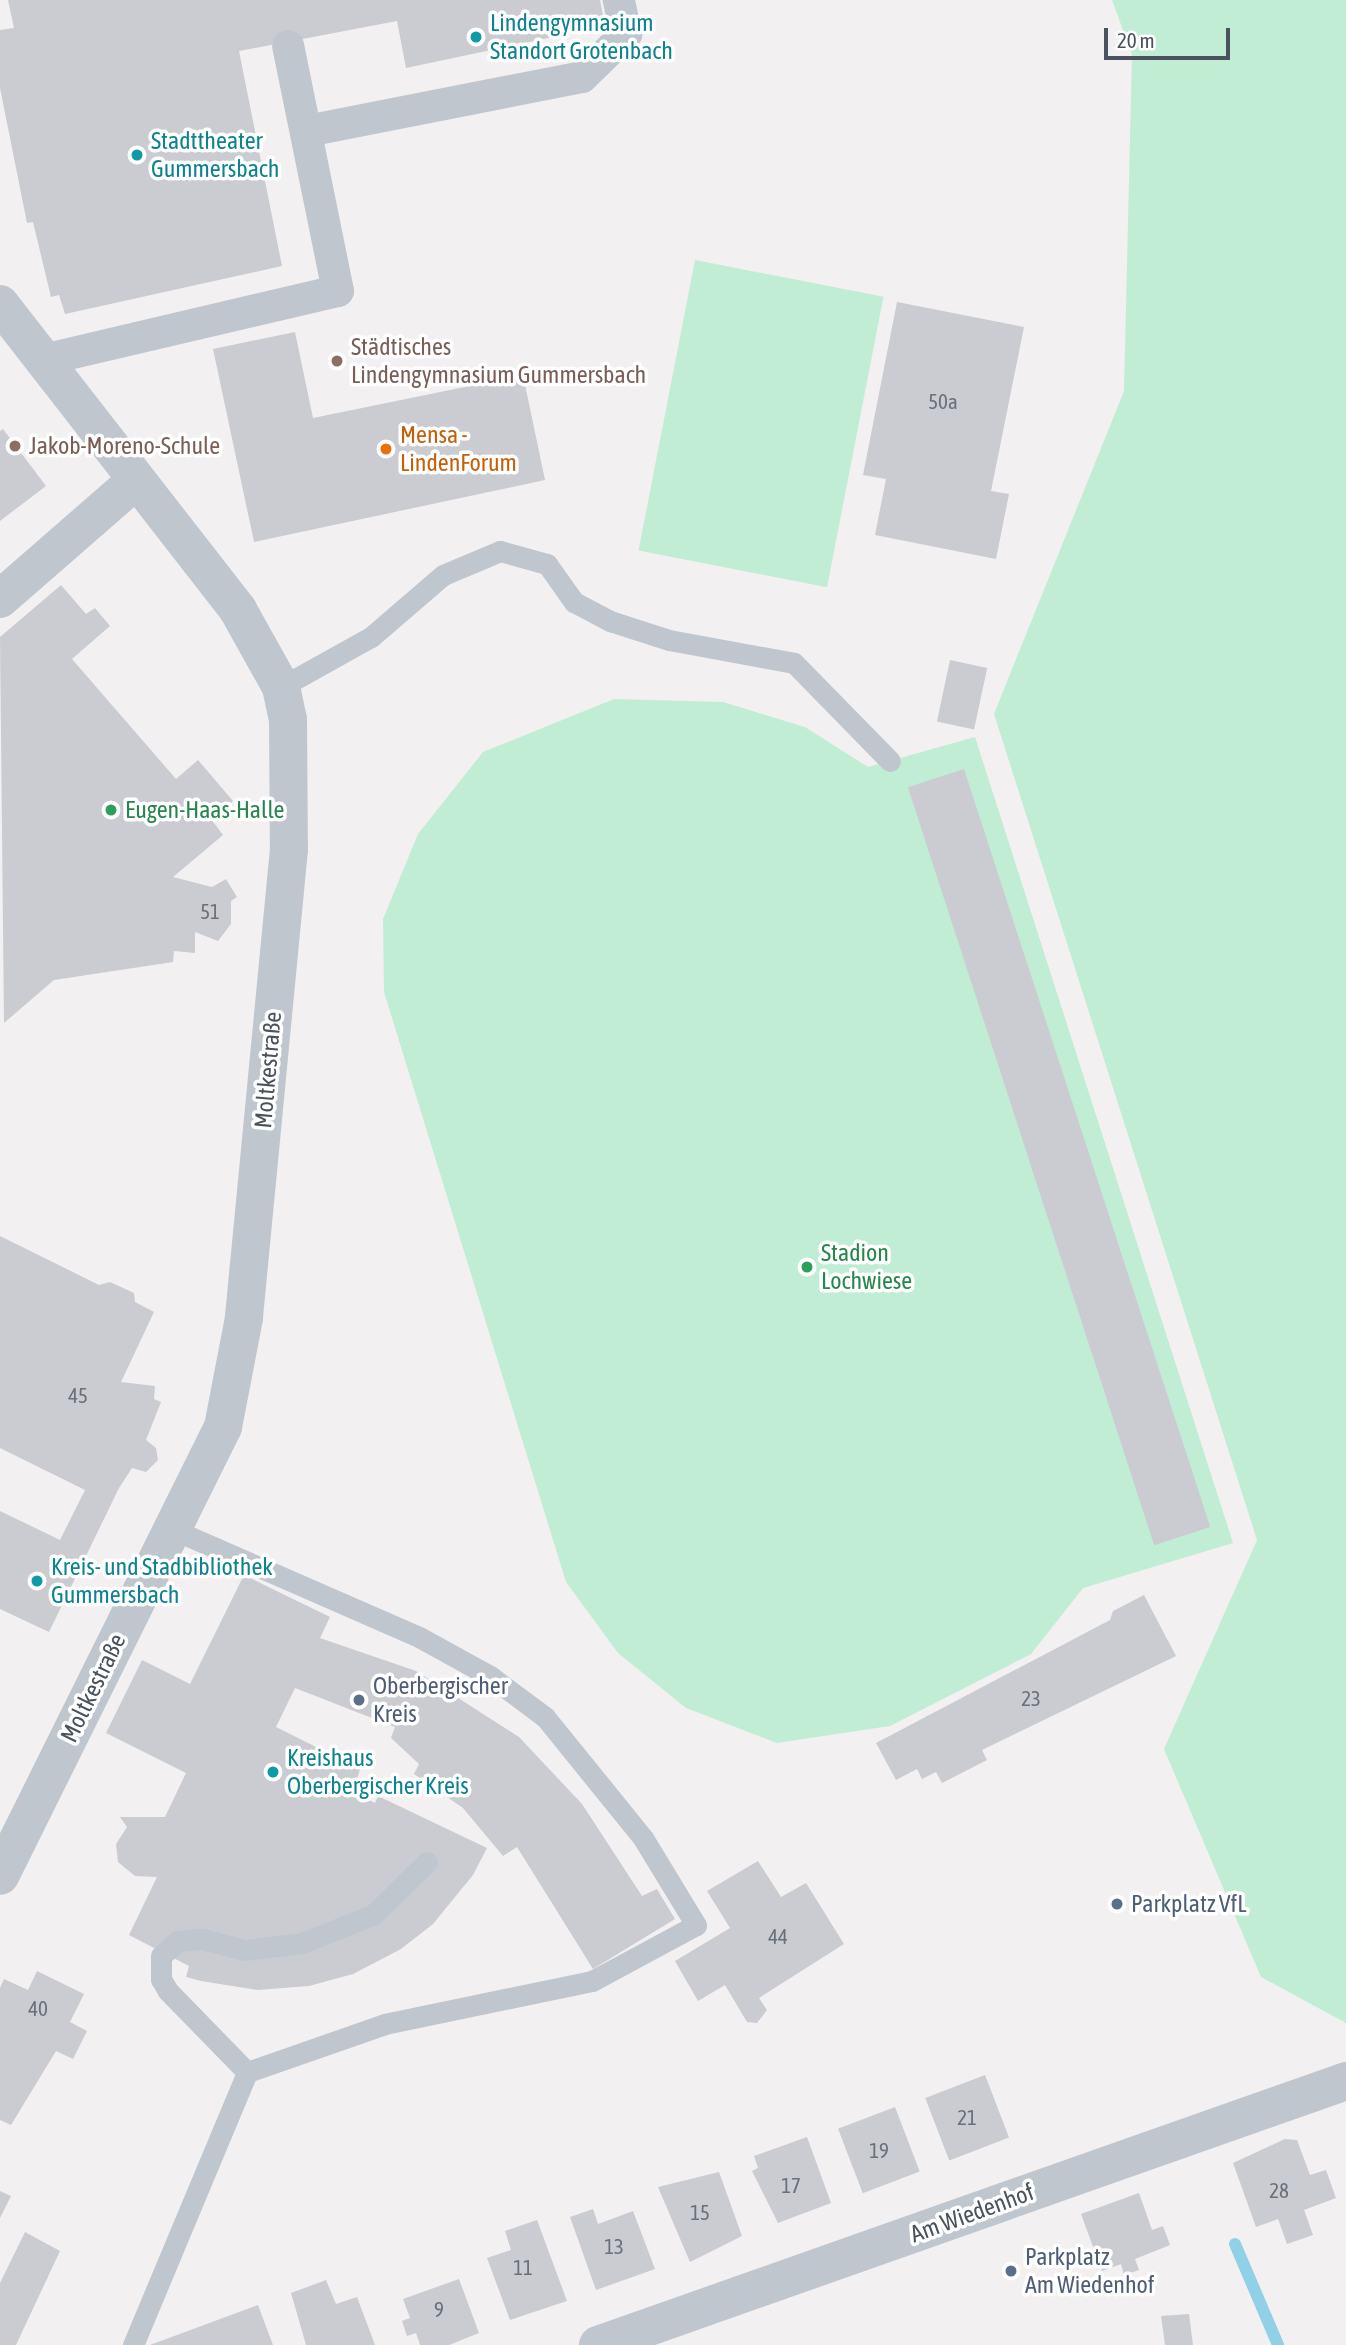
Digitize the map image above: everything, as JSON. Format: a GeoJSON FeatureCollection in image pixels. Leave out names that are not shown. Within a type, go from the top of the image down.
{"type":"FeatureCollection","features":[{"type":"Feature","properties":{"kind":"street"},"geometry":{"type":"LineString","coordinates":[[307,131],[582,76],[626,34],[619,0]]}},
{"type":"Feature","properties":{"kind":"street"},"geometry":{"type":"LineString","coordinates":[[43,360],[338,291],[288,46]]}},
{"type":"Feature","properties":{"kind":"street","name":"Moltkestraße"},"geometry":{"type":"LineString","coordinates":[[0,304],[134,482],[238,610],[281,687],[288,719],[289,849],[244,1318],[223,1427],[0,1876]]}},
{"type":"Feature","properties":{"kind":"street"},"geometry":{"type":"LineString","coordinates":[[0,599],[134,482]]}},
{"type":"Feature","properties":{"kind":"street","name":"Am Wiedenhof"},"geometry":{"type":"LineString","coordinates":[[598,2345],[1346,2081]]}},
{"type":"Feature","properties":{"kind":"lane"},"geometry":{"type":"LineString","coordinates":[[281,687],[371,637],[443,575],[500,551],[547,564],[574,602],[610,621],[668,640],[794,663],[890,761]]}},
{"type":"Feature","properties":{"kind":"lane"},"geometry":{"type":"LineString","coordinates":[[132,2345],[247,2072],[385,2024],[592,1981],[696,1925],[643,1838],[545,1717],[490,1676],[419,1637],[172,1529]]}},
{"type":"Feature","properties":{"kind":"lane"},"geometry":{"type":"LineString","coordinates":[[247,2072],[168,1991],[161,1979],[161,1956],[177,1941],[202,1939],[245,1950],[302,1943],[374,1914],[427,1863]]}},
{"type":"Feature","properties":{"kind":"green space"},"geometry":{"type":"Polygon","coordinates":[[[1112,0],[1346,0],[1346,2023],[1261,1977],[1164,1749],[1257,1540],[994,714],[1124,391],[1132,55],[1112,0]]]}},
{"type":"Feature","properties":{"kind":"green space"},"geometry":{"type":"Polygon","coordinates":[[[695,260],[883,297],[827,587],[639,551],[695,260]]]}},
{"type":"Feature","properties":{"kind":"green space","name":"Stadion Lochwiese"},"geometry":{"type":"Polygon","coordinates":[[[614,699],[723,702],[805,727],[868,767],[975,737],[1233,1543],[1083,1588],[1031,1654],[890,1726],[777,1743],[686,1708],[618,1653],[566,1582],[384,992],[383,919],[418,834],[483,752],[614,699]]]}},
{"type":"Feature","properties":{"kind":"building","name":"Stadttheater Gummersbach"},"geometry":{"type":"Polygon","coordinates":[[[8,0],[600,0],[605,26],[406,68],[397,21],[239,51],[282,266],[65,314],[59,295],[51,297],[33,222],[27,223],[0,88],[0,30],[14,28],[8,0]]]}},
{"type":"Feature","properties":{"kind":"building"},"geometry":{"type":"Polygon","coordinates":[[[897,302],[1024,327],[991,491],[1009,494],[996,559],[875,535],[886,479],[863,475],[897,302]]]}},
{"type":"Feature","properties":{"kind":"building","name":"Mensa - LindenForum"},"geometry":{"type":"Polygon","coordinates":[[[295,332],[313,418],[523,375],[545,480],[254,542],[213,349],[295,332]]]}},
{"type":"Feature","properties":{"kind":"building"},"geometry":{"type":"Polygon","coordinates":[[[3,429],[46,486],[0,521],[0,431],[3,429]]]}},
{"type":"Feature","properties":{"kind":"building","name":"Eugen-Haas-Halle"},"geometry":{"type":"Polygon","coordinates":[[[61,585],[86,614],[95,608],[110,626],[72,659],[176,779],[198,760],[233,801],[211,819],[223,835],[173,877],[212,887],[226,879],[237,897],[231,901],[231,924],[218,941],[195,932],[195,953],[174,951],[173,962],[54,980],[4,1023],[0,637],[61,585]]]}},
{"type":"Feature","properties":{"kind":"building"},"geometry":{"type":"Polygon","coordinates":[[[950,660],[987,668],[974,730],[937,722],[950,660]]]}},
{"type":"Feature","properties":{"kind":"building"},"geometry":{"type":"Polygon","coordinates":[[[964,769],[1210,1527],[1154,1545],[908,787],[964,769]]]}},
{"type":"Feature","properties":{"kind":"building"},"geometry":{"type":"Polygon","coordinates":[[[0,1236],[99,1285],[110,1282],[134,1293],[135,1302],[154,1312],[121,1382],[155,1386],[154,1399],[161,1402],[146,1440],[156,1448],[158,1460],[146,1472],[132,1468],[119,1488],[49,1632],[0,1609],[0,1511],[60,1540],[85,1490],[0,1448],[0,1236]]]}},
{"type":"Feature","properties":{"kind":"building","name":"Kreishaus Oberbergischer Kreis"},"geometry":{"type":"Polygon","coordinates":[[[244,1575],[330,1617],[320,1638],[416,1671],[519,1737],[582,1804],[642,1896],[657,1889],[675,1919],[593,1969],[517,1847],[503,1856],[463,1808],[414,1774],[419,1764],[391,1738],[395,1727],[295,1688],[276,1727],[344,1761],[362,1763],[353,1792],[375,1803],[378,1796],[487,1848],[473,1875],[433,1924],[401,1949],[353,1974],[309,1986],[258,1990],[186,1977],[189,1966],[129,1935],[157,1877],[135,1876],[118,1862],[116,1844],[127,1827],[120,1817],[165,1817],[186,1773],[106,1733],[142,1660],[190,1684],[244,1575]]]}},
{"type":"Feature","properties":{"kind":"building"},"geometry":{"type":"Polygon","coordinates":[[[1144,1595],[1176,1656],[982,1750],[987,1760],[942,1783],[936,1772],[922,1779],[917,1769],[896,1780],[876,1743],[1110,1620],[1113,1611],[1144,1595]]]}},
{"type":"Feature","properties":{"kind":"building"},"geometry":{"type":"Polygon","coordinates":[[[758,1861],[781,1897],[806,1883],[844,1944],[759,1998],[767,2010],[757,2023],[747,2022],[725,1985],[698,2001],[675,1961],[730,1928],[707,1891],[758,1861]]]}},
{"type":"Feature","properties":{"kind":"building"},"geometry":{"type":"Polygon","coordinates":[[[37,1971],[84,1994],[70,2022],[87,2031],[73,2059],[56,2051],[11,2125],[0,2120],[0,1988],[4,1979],[28,1990],[37,1971]]]}},
{"type":"Feature","properties":{"kind":"building"},"geometry":{"type":"Polygon","coordinates":[[[985,2075],[1009,2138],[949,2160],[925,2098],[985,2075]]]}},
{"type":"Feature","properties":{"kind":"building"},"geometry":{"type":"Polygon","coordinates":[[[895,2107],[920,2171],[863,2193],[838,2129],[895,2107]]]}},
{"type":"Feature","properties":{"kind":"building"},"geometry":{"type":"Polygon","coordinates":[[[807,2137],[831,2203],[778,2223],[752,2171],[758,2168],[754,2156],[807,2137]]]}},
{"type":"Feature","properties":{"kind":"building"},"geometry":{"type":"Polygon","coordinates":[[[1285,2139],[1297,2140],[1310,2175],[1326,2170],[1336,2198],[1304,2210],[1313,2235],[1287,2244],[1278,2219],[1256,2227],[1233,2163],[1285,2139]]]}},
{"type":"Feature","properties":{"kind":"building"},"geometry":{"type":"Polygon","coordinates":[[[719,2172],[742,2236],[690,2262],[658,2187],[719,2172]]]}},
{"type":"Feature","properties":{"kind":"building"},"geometry":{"type":"Polygon","coordinates":[[[0,2191],[11,2196],[0,2218],[0,2191]]]}},
{"type":"Feature","properties":{"kind":"building"},"geometry":{"type":"Polygon","coordinates":[[[1139,2193],[1152,2230],[1163,2226],[1170,2245],[1135,2259],[1139,2270],[1124,2275],[1121,2264],[1102,2271],[1081,2214],[1139,2193]]]}},
{"type":"Feature","properties":{"kind":"building"},"geometry":{"type":"Polygon","coordinates":[[[593,2209],[598,2224],[633,2211],[655,2269],[596,2290],[570,2217],[593,2209]]]}},
{"type":"Feature","properties":{"kind":"building"},"geometry":{"type":"Polygon","coordinates":[[[537,2220],[567,2301],[510,2320],[487,2258],[511,2250],[505,2231],[537,2220]]]}},
{"type":"Feature","properties":{"kind":"building"},"geometry":{"type":"Polygon","coordinates":[[[25,2232],[60,2251],[16,2345],[0,2345],[0,2283],[25,2232]]]}},
{"type":"Feature","properties":{"kind":"building"},"geometry":{"type":"Polygon","coordinates":[[[459,2279],[479,2333],[449,2345],[420,2345],[416,2333],[407,2336],[402,2321],[410,2318],[403,2299],[459,2279]]]}},
{"type":"Feature","properties":{"kind":"building"},"geometry":{"type":"Polygon","coordinates":[[[326,2280],[336,2304],[357,2297],[375,2345],[306,2345],[291,2293],[326,2280]]]}},
{"type":"Feature","properties":{"kind":"building"},"geometry":{"type":"Polygon","coordinates":[[[258,2305],[273,2345],[150,2345],[258,2305]]]}},
{"type":"Feature","properties":{"kind":"building"},"geometry":{"type":"Polygon","coordinates":[[[1189,2314],[1193,2345],[1165,2345],[1161,2316],[1189,2314]]]}},
{"type":"Feature","properties":{"kind":"waterway"},"geometry":{"type":"LineString","coordinates":[[1235,2244],[1278,2345]]}},
{"type":"Feature","properties":{"kind":"place","name":"Lindengymnasium Standort Grotenbach"},"geometry":{"type":"Point","coordinates":[476,37]}},
{"type":"Feature","properties":{"kind":"place","name":"Stadttheater Gummersbach"},"geometry":{"type":"Point","coordinates":[137,155]}},
{"type":"Feature","properties":{"kind":"place","name":"Städtisches Lindengymnasium Gummersbach"},"geometry":{"type":"Point","coordinates":[337,361]}},
{"type":"Feature","properties":{"kind":"place","name":"Jakob-Moreno-Schule"},"geometry":{"type":"Point","coordinates":[15,446]}},
{"type":"Feature","properties":{"kind":"place","name":"Mensa - LindenForum"},"geometry":{"type":"Point","coordinates":[386,449]}},
{"type":"Feature","properties":{"kind":"place","name":"Eugen-Haas-Halle"},"geometry":{"type":"Point","coordinates":[111,810]}},
{"type":"Feature","properties":{"kind":"place","name":"Stadion Lochwiese"},"geometry":{"type":"Point","coordinates":[807,1267]}},
{"type":"Feature","properties":{"kind":"place","name":"Kreis- und Stadbibliothek Gummersbach"},"geometry":{"type":"Point","coordinates":[37,1581]}},
{"type":"Feature","properties":{"kind":"place","name":"Oberbergischer Kreis"},"geometry":{"type":"Point","coordinates":[359,1700]}},
{"type":"Feature","properties":{"kind":"place","name":"Kreishaus Oberbergischer Kreis"},"geometry":{"type":"Point","coordinates":[273,1772]}},
{"type":"Feature","properties":{"kind":"place","name":"Parkplatz VfL"},"geometry":{"type":"Point","coordinates":[1117,1904]}},
{"type":"Feature","properties":{"kind":"place","name":"Parkplatz Am Wiedenhof"},"geometry":{"type":"Point","coordinates":[1011,2271]}}]}
